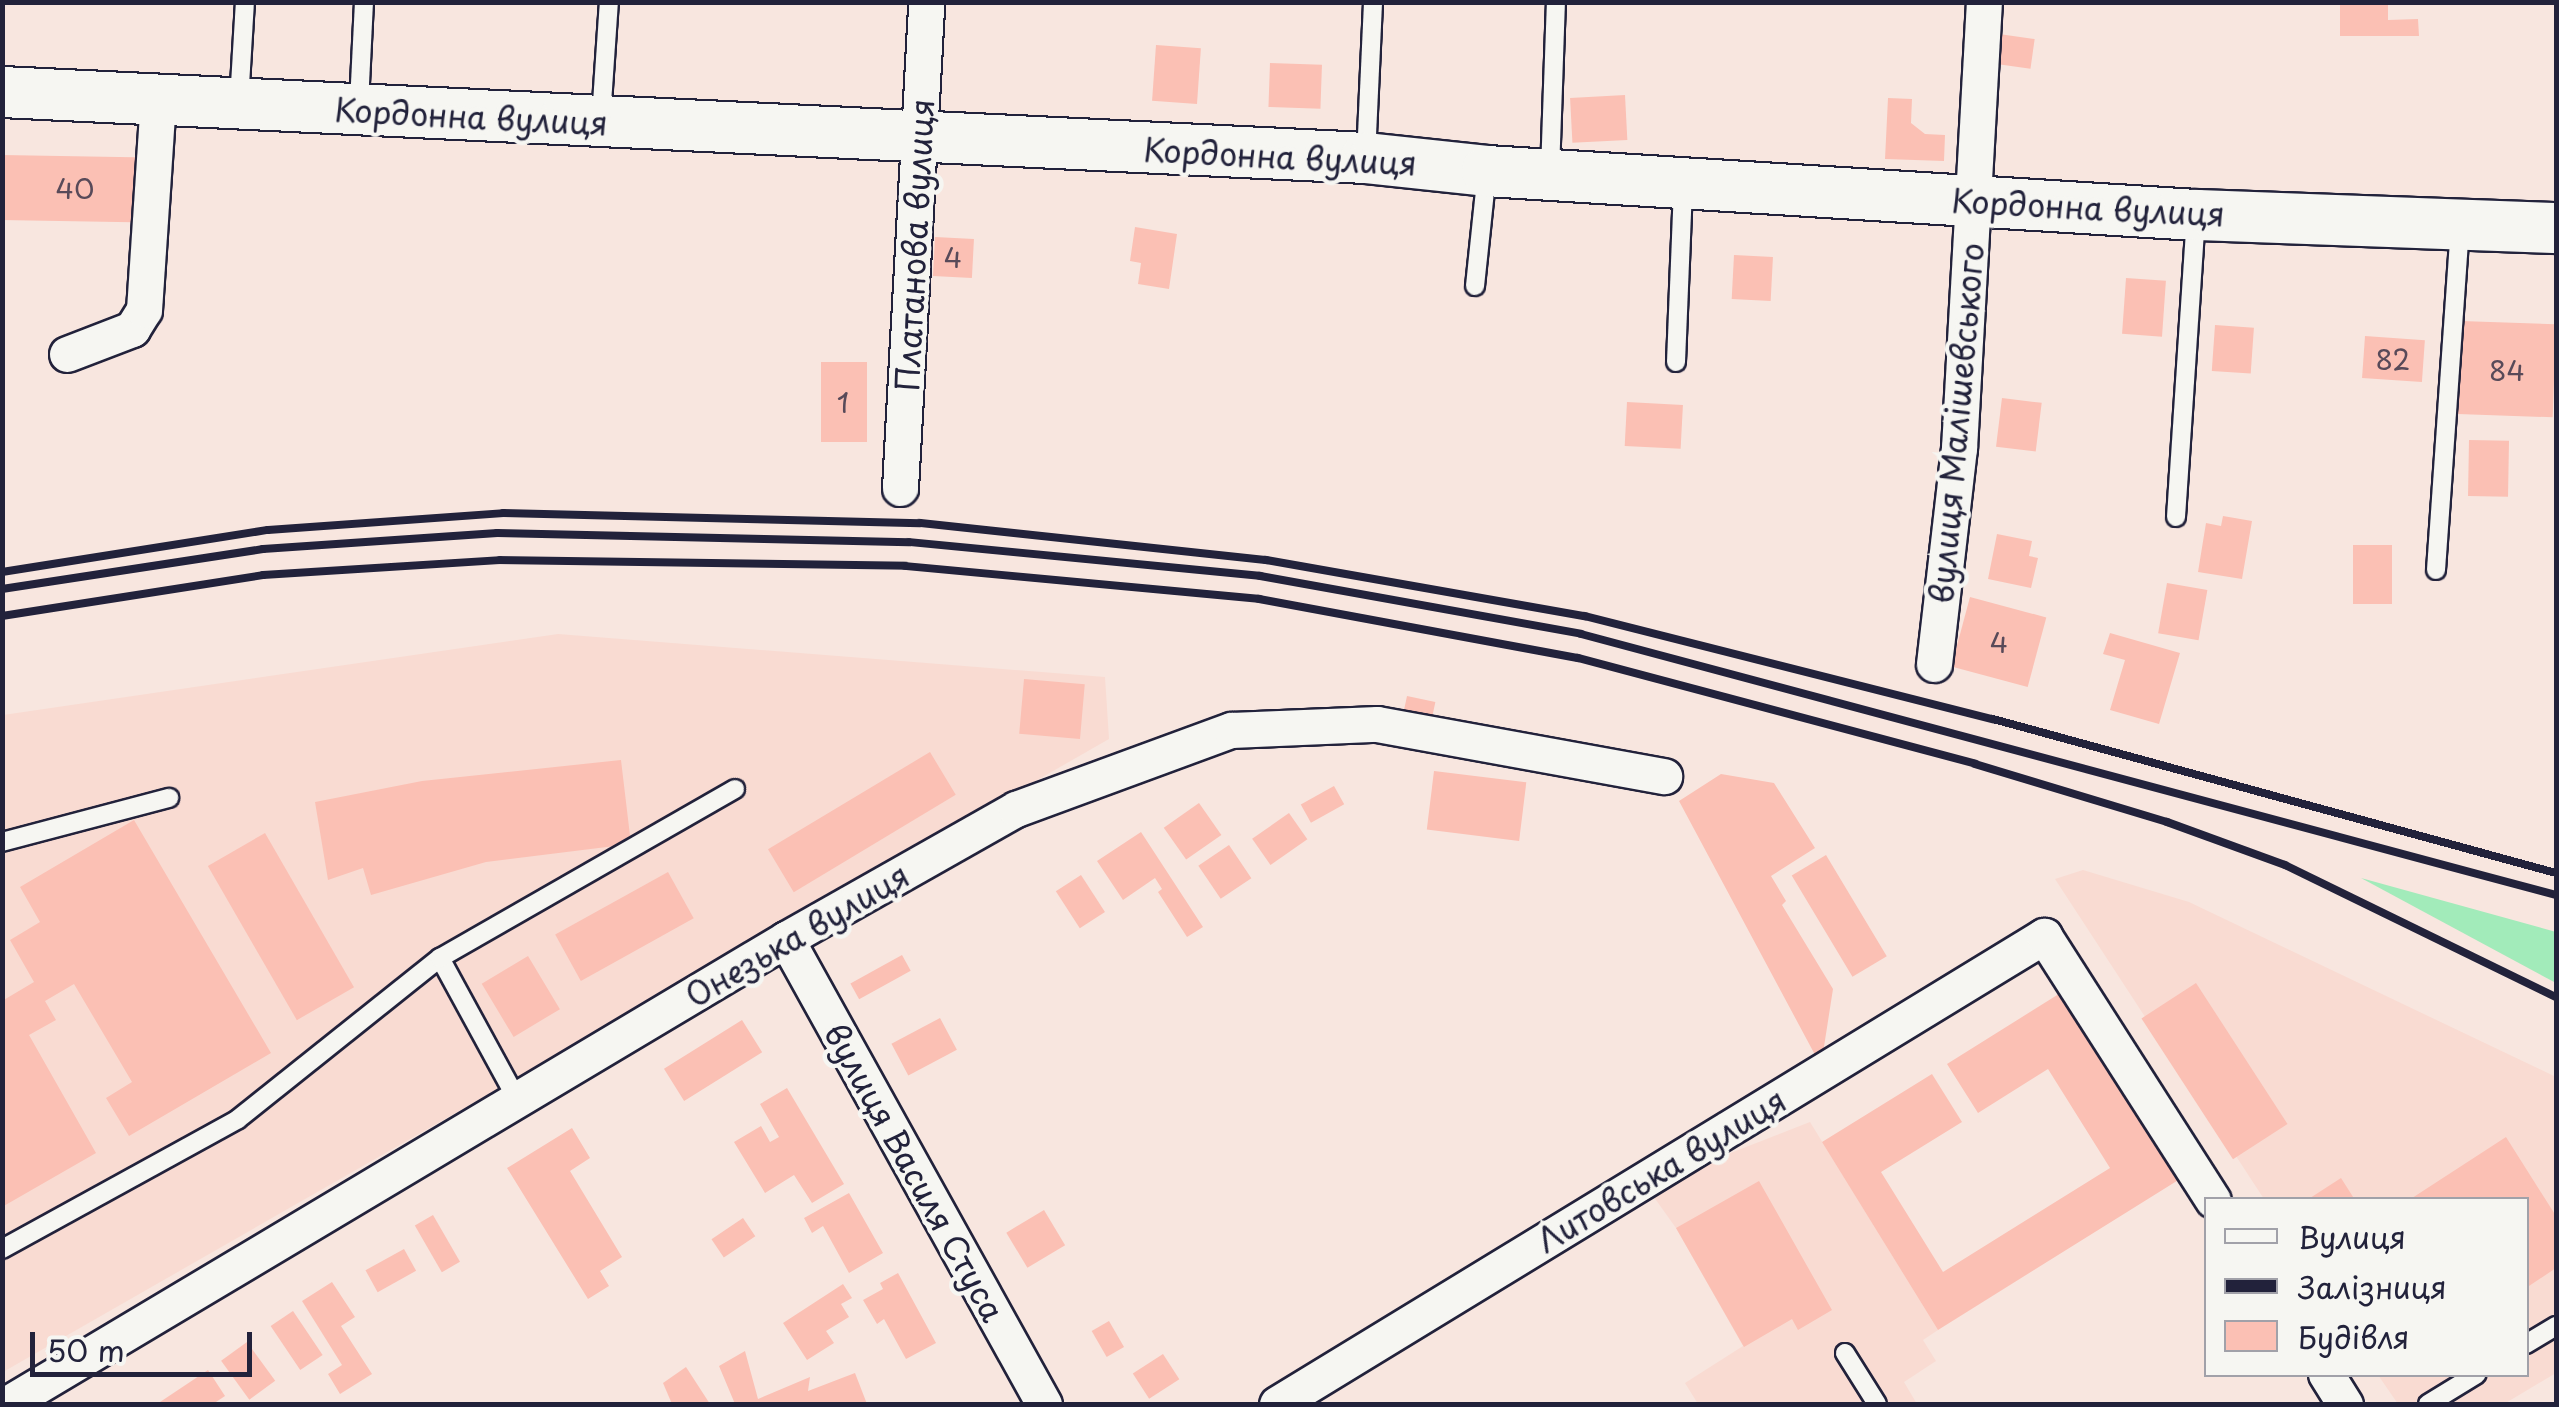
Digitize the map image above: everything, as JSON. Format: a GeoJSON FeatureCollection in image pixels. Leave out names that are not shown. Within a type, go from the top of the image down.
{"type":"FeatureCollection","features":[{"type":"Feature","properties":{"kind":"main road","name":"Кордонна вулиця"},"geometry":{"type":"LineString","coordinates":[[2,92],[601,124],[1366,158],[1487,171],[1974,201],[2556,228]]}},
{"type":"Feature","properties":{"kind":"street","name":"Платанова вулиця"},"geometry":{"type":"LineString","coordinates":[[900,488],[926,2]]}},
{"type":"Feature","properties":{"kind":"street","name":"вулиця Малішевського"},"geometry":{"type":"LineString","coordinates":[[1934,664],[1959,448],[1984,2]]}},
{"type":"Feature","properties":{"kind":"street"},"geometry":{"type":"LineString","coordinates":[[67,354],[132,329],[144,310],[158,100]]}},
{"type":"Feature","properties":{"kind":"street","name":"Онезька вулиця"},"geometry":{"type":"LineString","coordinates":[[7,1404],[786,939],[1016,809],[1231,730],[1377,724],[1664,776]]}},
{"type":"Feature","properties":{"kind":"street","name":"Литовська вулиця"},"geometry":{"type":"LineString","coordinates":[[1277,1404],[2044,936],[2212,1197]]}},
{"type":"Feature","properties":{"kind":"street","name":"вулиця Василя Стуса"},"geometry":{"type":"LineString","coordinates":[[786,939],[1044,1404]]}},
{"type":"Feature","properties":{"kind":"street"},"geometry":{"type":"LineString","coordinates":[[2328,1377],[2345,1404]]}},
{"type":"Feature","properties":{"kind":"lane"},"geometry":{"type":"LineString","coordinates":[[239,104],[245,2]]}},
{"type":"Feature","properties":{"kind":"lane"},"geometry":{"type":"LineString","coordinates":[[358,110],[364,2]]}},
{"type":"Feature","properties":{"kind":"lane"},"geometry":{"type":"LineString","coordinates":[[601,124],[609,2]]}},
{"type":"Feature","properties":{"kind":"lane"},"geometry":{"type":"LineString","coordinates":[[1366,158],[1373,2]]}},
{"type":"Feature","properties":{"kind":"lane"},"geometry":{"type":"LineString","coordinates":[[1550,175],[1556,2]]}},
{"type":"Feature","properties":{"kind":"lane"},"geometry":{"type":"LineString","coordinates":[[1475,286],[1487,171]]}},
{"type":"Feature","properties":{"kind":"lane"},"geometry":{"type":"LineString","coordinates":[[1676,362],[1684,182]]}},
{"type":"Feature","properties":{"kind":"lane"},"geometry":{"type":"LineString","coordinates":[[2176,516],[2196,214]]}},
{"type":"Feature","properties":{"kind":"lane"},"geometry":{"type":"LineString","coordinates":[[2436,570],[2461,223]]}},
{"type":"Feature","properties":{"kind":"lane"},"geometry":{"type":"LineString","coordinates":[[2,1250],[238,1118],[440,958],[735,788]]}},
{"type":"Feature","properties":{"kind":"lane"},"geometry":{"type":"LineString","coordinates":[[2,842],[169,798]]}},
{"type":"Feature","properties":{"kind":"lane"},"geometry":{"type":"LineString","coordinates":[[440,958],[517,1099]]}},
{"type":"Feature","properties":{"kind":"lane"},"geometry":{"type":"LineString","coordinates":[[2529,1342],[2556,1326]]}},
{"type":"Feature","properties":{"kind":"lane"},"geometry":{"type":"LineString","coordinates":[[1845,1354],[1877,1404]]}},
{"type":"Feature","properties":{"kind":"lane"},"geometry":{"type":"LineString","coordinates":[[2428,1404],[2471,1377]]}},
{"type":"Feature","properties":{"kind":"shaded area"},"geometry":{"type":"Polygon","coordinates":[[[558,634],[1105,677],[1109,739],[3,1372],[3,715],[558,634]]]}},
{"type":"Feature","properties":{"kind":"shaded area"},"geometry":{"type":"Polygon","coordinates":[[[2083,870],[2189,902],[2556,1077],[2556,1373],[2504,1404],[2398,1404],[2379,1377],[2529,1377],[2529,1197],[2263,1197],[2055,879],[2083,870]]]}},
{"type":"Feature","properties":{"kind":"shaded area"},"geometry":{"type":"Polygon","coordinates":[[[1810,1122],[1938,1330],[1923,1340],[1936,1361],[1904,1382],[1917,1404],[1698,1404],[1685,1383],[1743,1346],[1676,1228],[1646,1186],[1810,1122]]]}},
{"type":"Feature","properties":{"kind":"green space"},"geometry":{"type":"Polygon","coordinates":[[[2361,878],[2556,932],[2556,983],[2361,878]]]}},
{"type":"Feature","properties":{"kind":"building"},"geometry":{"type":"Polygon","coordinates":[[[2340,2],[2388,2],[2388,20],[2418,19],[2419,36],[2340,36],[2340,2]]]}},
{"type":"Feature","properties":{"kind":"building"},"geometry":{"type":"Polygon","coordinates":[[[1999,34],[2035,39],[2030,69],[1995,64],[1999,34]]]}},
{"type":"Feature","properties":{"kind":"building"},"geometry":{"type":"Polygon","coordinates":[[[1156,45],[1201,48],[1197,104],[1152,101],[1156,45]]]}},
{"type":"Feature","properties":{"kind":"building"},"geometry":{"type":"Polygon","coordinates":[[[1270,63],[1322,65],[1320,109],[1268,107],[1270,63]]]}},
{"type":"Feature","properties":{"kind":"building"},"geometry":{"type":"Polygon","coordinates":[[[1625,95],[1627,140],[1572,143],[1570,98],[1625,95]]]}},
{"type":"Feature","properties":{"kind":"building"},"geometry":{"type":"Polygon","coordinates":[[[1888,98],[1912,99],[1911,123],[1925,134],[1945,135],[1944,161],[1885,159],[1888,98]]]}},
{"type":"Feature","properties":{"kind":"building"},"geometry":{"type":"Polygon","coordinates":[[[2,155],[148,158],[147,223],[2,220],[2,155]]]}},
{"type":"Feature","properties":{"kind":"building"},"geometry":{"type":"Polygon","coordinates":[[[1135,227],[1177,234],[1169,289],[1138,284],[1141,263],[1130,261],[1135,227]]]}},
{"type":"Feature","properties":{"kind":"building"},"geometry":{"type":"Polygon","coordinates":[[[935,237],[974,239],[972,278],[933,276],[935,237]]]}},
{"type":"Feature","properties":{"kind":"building"},"geometry":{"type":"Polygon","coordinates":[[[1734,255],[1773,257],[1771,301],[1732,299],[1734,255]]]}},
{"type":"Feature","properties":{"kind":"building"},"geometry":{"type":"Polygon","coordinates":[[[2126,278],[2166,281],[2162,337],[2122,334],[2126,278]]]}},
{"type":"Feature","properties":{"kind":"building"},"geometry":{"type":"Polygon","coordinates":[[[2461,321],[2556,324],[2553,417],[2458,414],[2461,321]]]}},
{"type":"Feature","properties":{"kind":"building"},"geometry":{"type":"Polygon","coordinates":[[[2215,325],[2254,328],[2251,374],[2212,371],[2215,325]]]}},
{"type":"Feature","properties":{"kind":"building"},"geometry":{"type":"Polygon","coordinates":[[[2365,336],[2425,340],[2422,382],[2362,378],[2365,336]]]}},
{"type":"Feature","properties":{"kind":"building"},"geometry":{"type":"Polygon","coordinates":[[[821,362],[867,362],[867,442],[821,442],[821,362]]]}},
{"type":"Feature","properties":{"kind":"building"},"geometry":{"type":"Polygon","coordinates":[[[2002,398],[2042,403],[2036,452],[1996,447],[2002,398]]]}},
{"type":"Feature","properties":{"kind":"building"},"geometry":{"type":"Polygon","coordinates":[[[1627,402],[1683,405],[1681,449],[1625,446],[1627,402]]]}},
{"type":"Feature","properties":{"kind":"building"},"geometry":{"type":"Polygon","coordinates":[[[2469,440],[2509,441],[2508,497],[2468,496],[2469,440]]]}},
{"type":"Feature","properties":{"kind":"building"},"geometry":{"type":"Polygon","coordinates":[[[2223,516],[2252,521],[2242,579],[2198,572],[2206,523],[2221,526],[2223,516]]]}},
{"type":"Feature","properties":{"kind":"building"},"geometry":{"type":"Polygon","coordinates":[[[1997,534],[2032,541],[2029,556],[2038,558],[2031,588],[1988,579],[1997,534]]]}},
{"type":"Feature","properties":{"kind":"building"},"geometry":{"type":"Polygon","coordinates":[[[2353,545],[2392,545],[2392,604],[2353,604],[2353,545]]]}},
{"type":"Feature","properties":{"kind":"building"},"geometry":{"type":"Polygon","coordinates":[[[2167,583],[2207,590],[2199,640],[2158,633],[2167,583]]]}},
{"type":"Feature","properties":{"kind":"building"},"geometry":{"type":"Polygon","coordinates":[[[1970,597],[2046,617],[2028,687],[1951,667],[1970,597]]]}},
{"type":"Feature","properties":{"kind":"building"},"geometry":{"type":"Polygon","coordinates":[[[2110,633],[2180,653],[2159,724],[2110,710],[2125,660],[2103,654],[2110,633]]]}},
{"type":"Feature","properties":{"kind":"building"},"geometry":{"type":"Polygon","coordinates":[[[1024,679],[1085,684],[1080,739],[1019,734],[1024,679]]]}},
{"type":"Feature","properties":{"kind":"building"},"geometry":{"type":"Polygon","coordinates":[[[1407,696],[1435,702],[1431,725],[1402,718],[1407,696]]]}},
{"type":"Feature","properties":{"kind":"building"},"geometry":{"type":"Polygon","coordinates":[[[930,752],[956,795],[794,892],[768,849],[930,752]]]}},
{"type":"Feature","properties":{"kind":"building"},"geometry":{"type":"Polygon","coordinates":[[[621,760],[631,844],[486,862],[371,895],[363,868],[328,880],[315,802],[422,781],[621,760]]]}},
{"type":"Feature","properties":{"kind":"building"},"geometry":{"type":"Polygon","coordinates":[[[1434,771],[1526,782],[1519,841],[1427,830],[1434,771]]]}},
{"type":"Feature","properties":{"kind":"building"},"geometry":{"type":"Polygon","coordinates":[[[1721,774],[1774,783],[1815,848],[1771,876],[1786,901],[1782,905],[1833,989],[1821,1066],[1679,801],[1721,774]]]}},
{"type":"Feature","properties":{"kind":"building"},"geometry":{"type":"Polygon","coordinates":[[[1334,786],[1344,804],[1311,823],[1301,804],[1334,786]]]}},
{"type":"Feature","properties":{"kind":"building"},"geometry":{"type":"Polygon","coordinates":[[[1199,803],[1221,835],[1186,860],[1164,828],[1199,803]]]}},
{"type":"Feature","properties":{"kind":"building"},"geometry":{"type":"Polygon","coordinates":[[[1289,813],[1307,839],[1270,865],[1252,839],[1289,813]]]}},
{"type":"Feature","properties":{"kind":"building"},"geometry":{"type":"Polygon","coordinates":[[[134,820],[271,1053],[129,1136],[106,1098],[132,1082],[74,984],[45,1001],[56,1020],[29,1035],[96,1153],[2,1207],[2,1001],[34,982],[10,940],[40,922],[20,887],[134,820]]]}},
{"type":"Feature","properties":{"kind":"building"},"geometry":{"type":"Polygon","coordinates":[[[1141,832],[1203,927],[1187,937],[1158,892],[1162,889],[1155,878],[1123,900],[1097,861],[1141,832]]]}},
{"type":"Feature","properties":{"kind":"building"},"geometry":{"type":"Polygon","coordinates":[[[265,833],[354,987],[297,1020],[208,866],[265,833]]]}},
{"type":"Feature","properties":{"kind":"building"},"geometry":{"type":"Polygon","coordinates":[[[1229,845],[1251,878],[1221,899],[1198,866],[1229,845]]]}},
{"type":"Feature","properties":{"kind":"building"},"geometry":{"type":"Polygon","coordinates":[[[1826,855],[1887,956],[1852,977],[1792,876],[1826,855]]]}},
{"type":"Feature","properties":{"kind":"building"},"geometry":{"type":"Polygon","coordinates":[[[668,872],[694,918],[581,981],[555,935],[668,872]]]}},
{"type":"Feature","properties":{"kind":"building"},"geometry":{"type":"Polygon","coordinates":[[[1081,875],[1105,912],[1080,928],[1056,891],[1081,875]]]}},
{"type":"Feature","properties":{"kind":"building"},"geometry":{"type":"Polygon","coordinates":[[[902,955],[911,971],[859,999],[850,984],[902,955]]]}},
{"type":"Feature","properties":{"kind":"building"},"geometry":{"type":"Polygon","coordinates":[[[528,956],[560,1009],[514,1037],[482,984],[528,956]]]}},
{"type":"Feature","properties":{"kind":"building"},"geometry":{"type":"Polygon","coordinates":[[[2196,983],[2287,1124],[2233,1159],[2141,1018],[2196,983]]]}},
{"type":"Feature","properties":{"kind":"building"},"geometry":{"type":"Polygon","coordinates":[[[2062,992],[2180,1179],[1938,1330],[1822,1142],[1932,1074],[1962,1122],[1881,1172],[1943,1272],[2110,1168],[2048,1069],[1978,1113],[1947,1064],[2062,992]]]}},
{"type":"Feature","properties":{"kind":"building"},"geometry":{"type":"Polygon","coordinates":[[[940,1018],[957,1050],[908,1076],[891,1044],[940,1018]]]}},
{"type":"Feature","properties":{"kind":"building"},"geometry":{"type":"Polygon","coordinates":[[[742,1020],[762,1052],[684,1101],[664,1069],[742,1020]]]}},
{"type":"Feature","properties":{"kind":"building"},"geometry":{"type":"Polygon","coordinates":[[[787,1088],[844,1184],[812,1203],[794,1175],[765,1193],[734,1142],[761,1126],[770,1142],[779,1137],[760,1104],[787,1088]]]}},
{"type":"Feature","properties":{"kind":"building"},"geometry":{"type":"Polygon","coordinates":[[[572,1128],[590,1158],[570,1171],[622,1257],[600,1271],[609,1286],[588,1299],[507,1168],[572,1128]]]}},
{"type":"Feature","properties":{"kind":"building"},"geometry":{"type":"Polygon","coordinates":[[[2506,1137],[2556,1216],[2556,1268],[2529,1286],[2529,1197],[2414,1197],[2506,1137]]]}},
{"type":"Feature","properties":{"kind":"building"},"geometry":{"type":"Polygon","coordinates":[[[2341,1178],[2353,1197],[2312,1197],[2341,1178]]]}},
{"type":"Feature","properties":{"kind":"building"},"geometry":{"type":"Polygon","coordinates":[[[1759,1181],[1832,1310],[1798,1330],[1792,1319],[1744,1347],[1676,1228],[1759,1181]]]}},
{"type":"Feature","properties":{"kind":"building"},"geometry":{"type":"Polygon","coordinates":[[[849,1193],[883,1253],[849,1273],[823,1226],[812,1233],[804,1218],[849,1193]]]}},
{"type":"Feature","properties":{"kind":"building"},"geometry":{"type":"Polygon","coordinates":[[[1044,1210],[1065,1245],[1027,1268],[1006,1233],[1044,1210]]]}},
{"type":"Feature","properties":{"kind":"building"},"geometry":{"type":"Polygon","coordinates":[[[433,1215],[460,1262],[442,1272],[415,1226],[433,1215]]]}},
{"type":"Feature","properties":{"kind":"building"},"geometry":{"type":"Polygon","coordinates":[[[743,1218],[755,1236],[724,1257],[711,1239],[743,1218]]]}},
{"type":"Feature","properties":{"kind":"building"},"geometry":{"type":"Polygon","coordinates":[[[404,1249],[416,1271],[378,1292],[366,1270],[404,1249]]]}},
{"type":"Feature","properties":{"kind":"building"},"geometry":{"type":"Polygon","coordinates":[[[898,1273],[936,1343],[906,1359],[884,1319],[877,1324],[863,1300],[883,1289],[880,1283],[898,1273]]]}},
{"type":"Feature","properties":{"kind":"building"},"geometry":{"type":"Polygon","coordinates":[[[332,1282],[355,1317],[341,1326],[372,1374],[340,1394],[328,1374],[342,1365],[302,1301],[332,1282]]]}},
{"type":"Feature","properties":{"kind":"building"},"geometry":{"type":"Polygon","coordinates":[[[843,1284],[852,1298],[841,1304],[849,1317],[826,1331],[834,1343],[807,1360],[783,1323],[843,1284]]]}},
{"type":"Feature","properties":{"kind":"building"},"geometry":{"type":"Polygon","coordinates":[[[293,1311],[323,1355],[300,1370],[271,1326],[293,1311]]]}},
{"type":"Feature","properties":{"kind":"building"},"geometry":{"type":"Polygon","coordinates":[[[1109,1321],[1124,1347],[1107,1357],[1092,1331],[1109,1321]]]}},
{"type":"Feature","properties":{"kind":"building"},"geometry":{"type":"Polygon","coordinates":[[[247,1342],[275,1381],[249,1400],[221,1361],[247,1342]]]}},
{"type":"Feature","properties":{"kind":"building"},"geometry":{"type":"Polygon","coordinates":[[[745,1351],[758,1399],[810,1377],[808,1391],[855,1373],[867,1404],[735,1404],[719,1366],[745,1351]]]}},
{"type":"Feature","properties":{"kind":"building"},"geometry":{"type":"Polygon","coordinates":[[[1163,1354],[1179,1379],[1149,1399],[1133,1374],[1163,1354]]]}},
{"type":"Feature","properties":{"kind":"building"},"geometry":{"type":"Polygon","coordinates":[[[686,1367],[710,1404],[672,1404],[663,1383],[686,1367]]]}},
{"type":"Feature","properties":{"kind":"building"},"geometry":{"type":"Polygon","coordinates":[[[208,1370],[225,1396],[213,1404],[157,1404],[208,1370]]]}},
{"type":"Feature","properties":{"kind":"railway"},"geometry":{"type":"LineString","coordinates":[[2,572],[268,530],[503,513],[920,523],[1266,560],[1585,616],[1993,719],[2556,873]]}},
{"type":"Feature","properties":{"kind":"railway"},"geometry":{"type":"LineString","coordinates":[[2,589],[263,549],[497,533],[909,542],[1260,576],[1581,634],[2556,895]]}},
{"type":"Feature","properties":{"kind":"railway"},"geometry":{"type":"LineString","coordinates":[[2,616],[263,575],[500,560],[905,566],[1259,599],[1578,658],[1975,764],[2167,822],[2285,865],[2556,997]]}}]}
